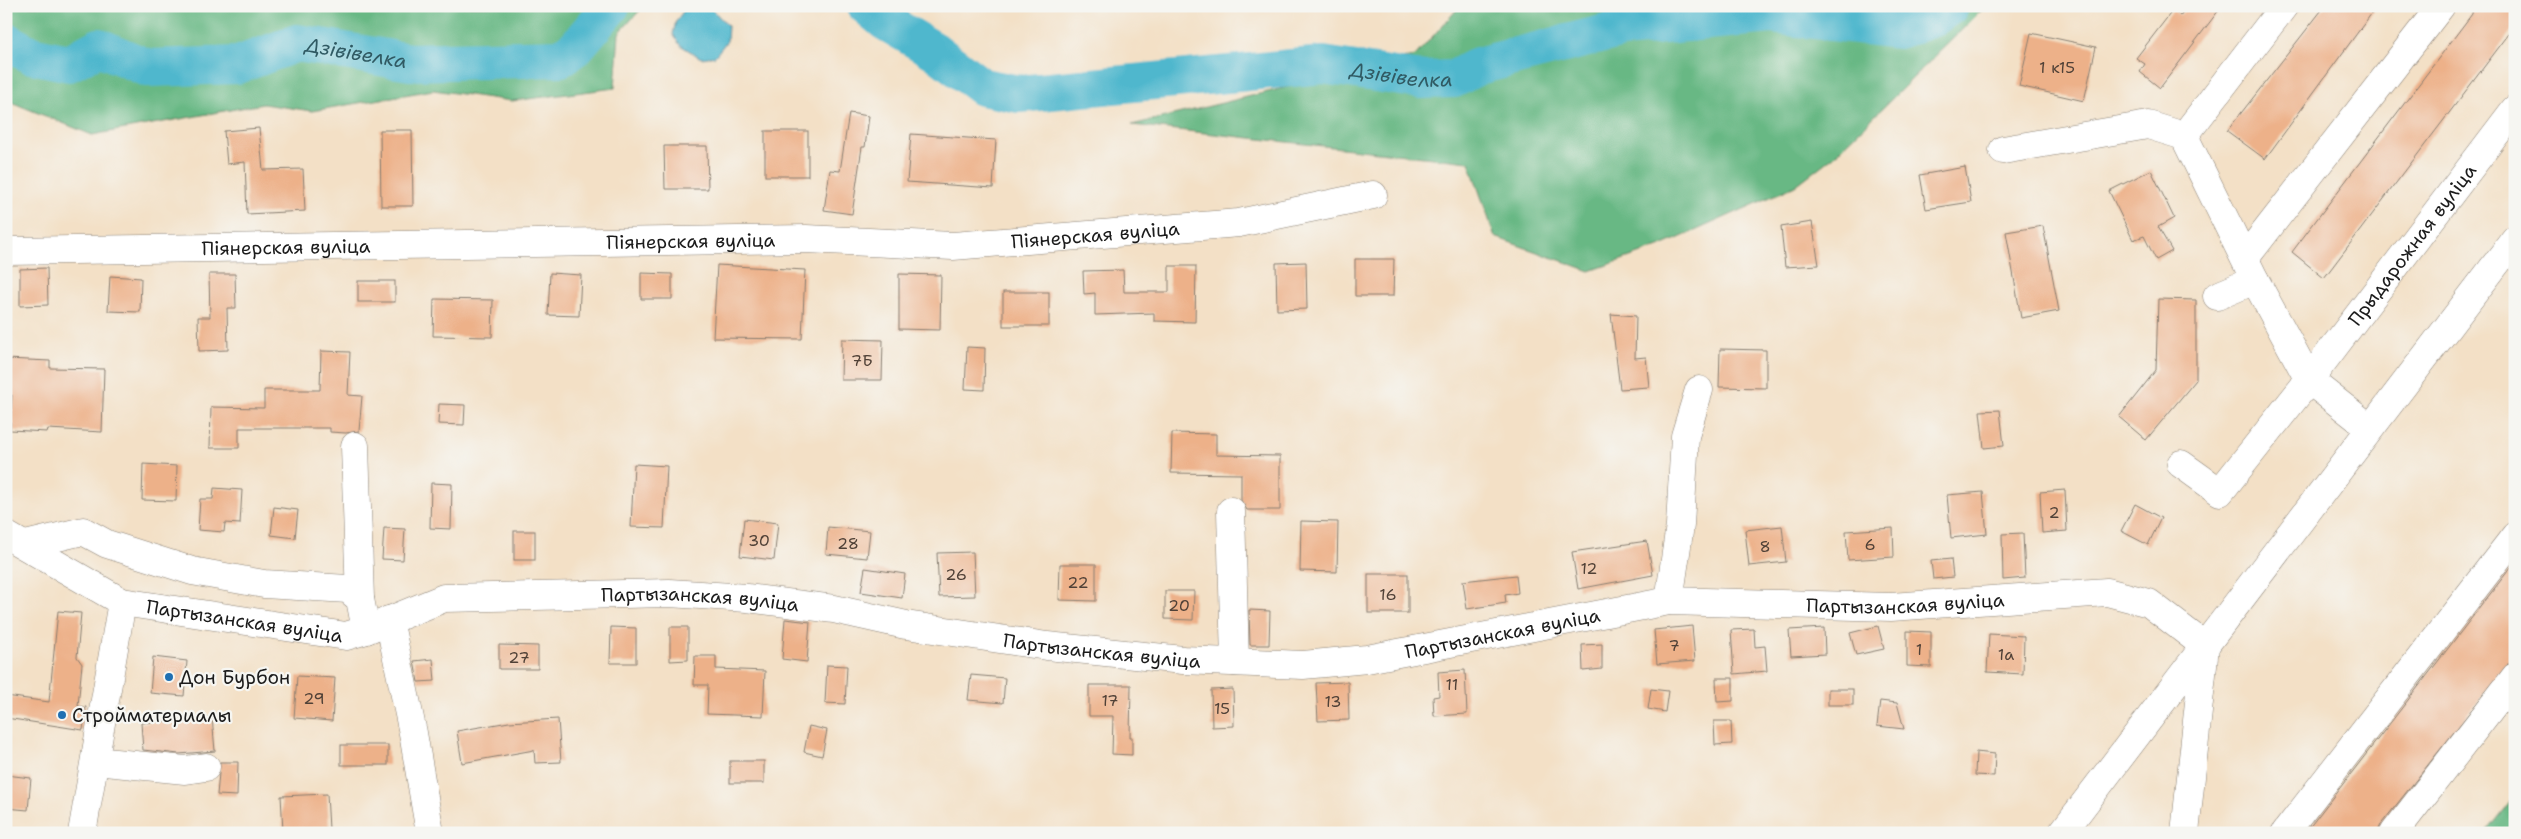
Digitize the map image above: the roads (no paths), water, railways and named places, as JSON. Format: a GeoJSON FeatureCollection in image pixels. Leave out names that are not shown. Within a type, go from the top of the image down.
{"type":"FeatureCollection","features":[{"type":"Feature","properties":{"kind":"street"},"geometry":{"type":"LineString","coordinates":[[2184,136],[2284,6]]}},
{"type":"Feature","properties":{"kind":"street"},"geometry":{"type":"LineString","coordinates":[[2217,296],[2250,269],[2441,6]]}},
{"type":"Feature","properties":{"kind":"street","name":"Прыдарожная вуліца"},"geometry":{"type":"LineString","coordinates":[[2181,464],[2220,492],[2310,380],[2515,109]]}},
{"type":"Feature","properties":{"kind":"street"},"geometry":{"type":"LineString","coordinates":[[2003,150],[2148,125],[2184,136],[2250,269],[2310,380],[2370,428]]}},
{"type":"Feature","properties":{"kind":"street","name":"Піянерская вуліца"},"geometry":{"type":"LineString","coordinates":[[6,251],[806,239],[953,246],[1239,222],[1373,195]]}},
{"type":"Feature","properties":{"kind":"street"},"geometry":{"type":"LineString","coordinates":[[2062,833],[2515,239]]}},
{"type":"Feature","properties":{"kind":"street"},"geometry":{"type":"LineString","coordinates":[[1669,601],[1680,525],[1685,436],[1698,390]]}},
{"type":"Feature","properties":{"kind":"street"},"geometry":{"type":"LineString","coordinates":[[356,446],[360,599]]}},
{"type":"Feature","properties":{"kind":"street"},"geometry":{"type":"LineString","coordinates":[[1231,511],[1235,662]]}},
{"type":"Feature","properties":{"kind":"street"},"geometry":{"type":"LineString","coordinates":[[16,540],[83,531],[107,544],[192,571],[264,584],[348,589],[360,599],[377,625],[412,733],[430,833]]}},
{"type":"Feature","properties":{"kind":"street"},"geometry":{"type":"LineString","coordinates":[[2285,833],[2515,536]]}},
{"type":"Feature","properties":{"kind":"street","name":"Партызанская вуліца"},"geometry":{"type":"LineString","coordinates":[[16,540],[122,602],[227,616],[309,632],[346,636],[444,598],[669,593],[747,598],[834,609],[906,625],[1047,646],[1183,660],[1303,665],[1367,659],[1669,601],[1891,606],[2107,592],[2148,603],[2205,646]]}},
{"type":"Feature","properties":{"kind":"street"},"geometry":{"type":"LineString","coordinates":[[82,833],[122,602]]}},
{"type":"Feature","properties":{"kind":"street"},"geometry":{"type":"LineString","coordinates":[[2185,833],[2205,646]]}},
{"type":"Feature","properties":{"kind":"street"},"geometry":{"type":"LineString","coordinates":[[2394,833],[2515,677]]}},
{"type":"Feature","properties":{"kind":"street"},"geometry":{"type":"LineString","coordinates":[[94,761],[185,770],[206,767]]}},
{"type":"Feature","properties":{"kind":"water"},"geometry":{"type":"Polygon","coordinates":[[[687,6],[709,6],[728,26],[727,41],[715,56],[701,58],[680,45],[673,34],[676,21],[687,6]]]}},
{"type":"Feature","properties":{"kind":"water"},"geometry":{"type":"Polygon","coordinates":[[[986,78],[1026,88],[1033,91],[1046,102],[1038,110],[1007,106],[986,93],[982,87],[986,78]]]}},
{"type":"Feature","properties":{"kind":"waterway","name":"Дзівівелка"},"geometry":{"type":"LineString","coordinates":[[6,41],[31,55],[69,63],[99,47],[148,68],[238,65],[297,43],[410,62],[561,58],[576,47],[611,6]]}},
{"type":"Feature","properties":{"kind":"waterway","name":"Дзівівелка"},"geometry":{"type":"LineString","coordinates":[[866,6],[884,21],[935,51],[982,87],[1019,94],[1323,65],[1421,80],[1454,79],[1478,66],[1622,29],[1771,15],[1898,30],[1933,18],[1950,6]]}},
{"type":"Feature","properties":{"kind":"place","name":"Дон Бурбон"},"geometry":{"type":"Point","coordinates":[169,677]}},
{"type":"Feature","properties":{"kind":"place","name":"Стройматериалы"},"geometry":{"type":"Point","coordinates":[62,715]}}]}
